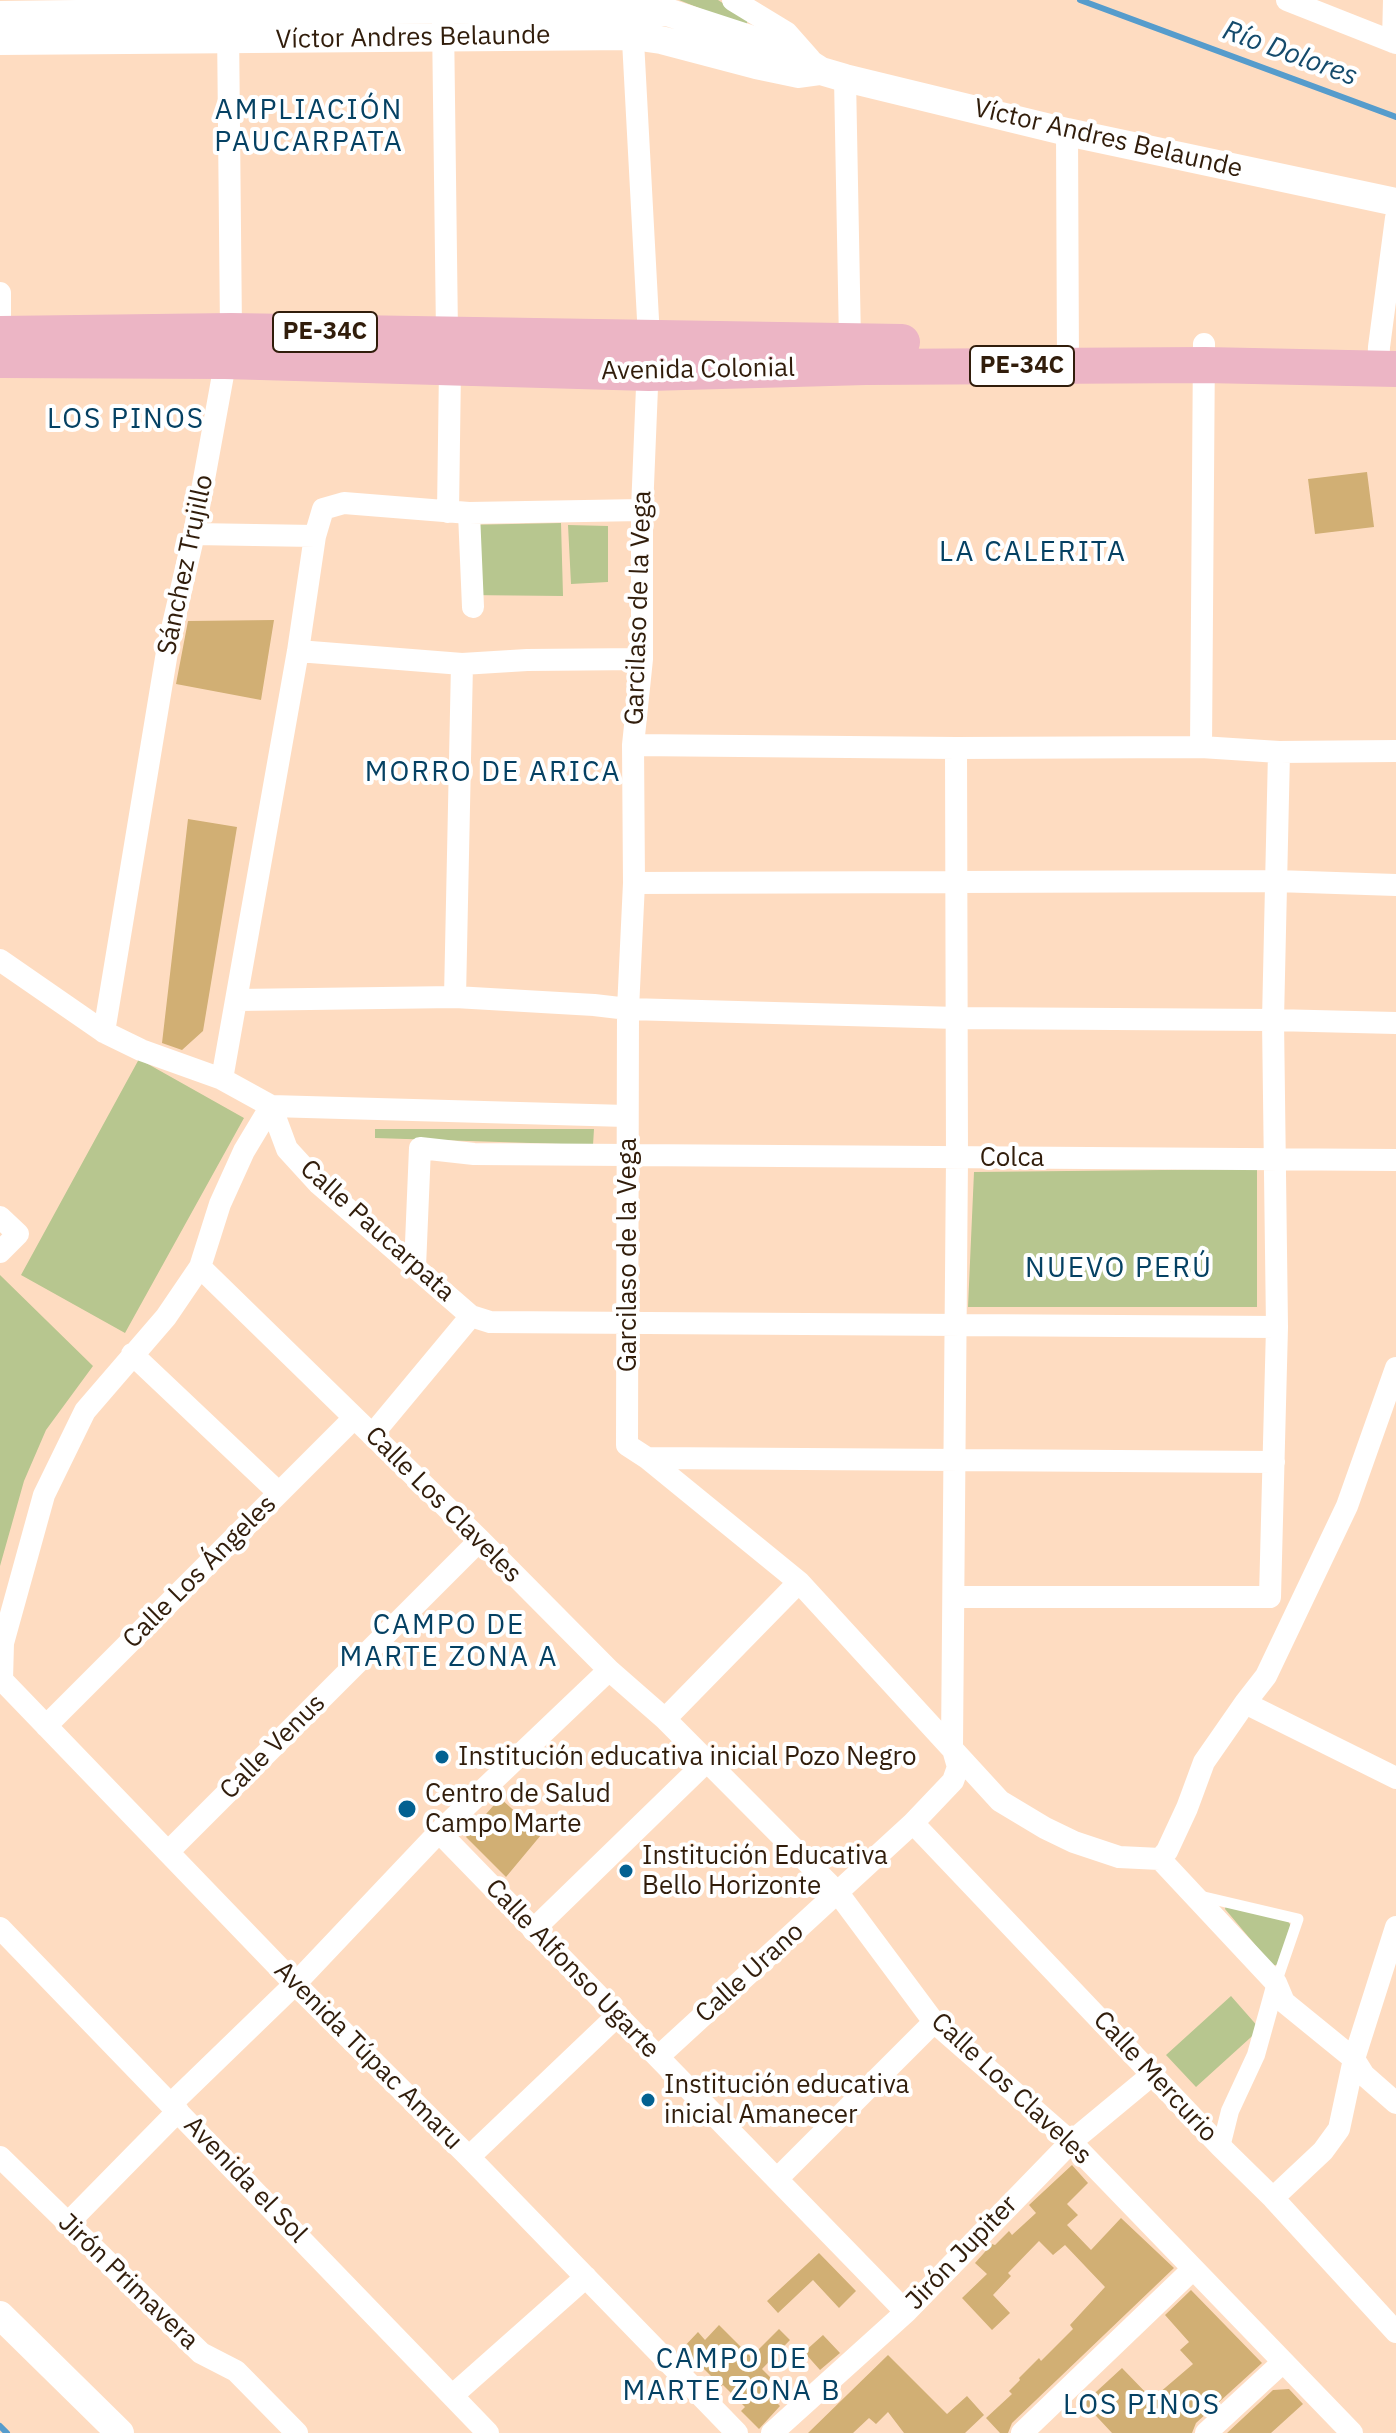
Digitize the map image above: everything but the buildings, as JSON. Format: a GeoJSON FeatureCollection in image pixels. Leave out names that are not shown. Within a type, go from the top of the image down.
{"type":"FeatureCollection","features":[{"type":"Feature","properties":{"kind":"main road","name":"Avenida Colonial"},"geometry":{"type":"LineString","coordinates":[[0,334],[228,346],[649,356],[1204,354],[1387,358]]}},
{"type":"Feature","properties":{"kind":"main road","name":"Avenida Colonial"},"geometry":{"type":"LineString","coordinates":[[0,360],[228,346]]}},
{"type":"Feature","properties":{"kind":"street"},"geometry":{"type":"LineString","coordinates":[[733,0],[787,33],[833,75],[858,354]]}},
{"type":"Feature","properties":{"kind":"street"},"geometry":{"type":"LineString","coordinates":[[1287,0],[1394,42],[1394,0]]}},
{"type":"Feature","properties":{"kind":"street"},"geometry":{"type":"LineString","coordinates":[[443,10],[448,351],[458,512],[473,607]]}},
{"type":"Feature","properties":{"kind":"street","name":"Víctor Andres Belaunde"},"geometry":{"type":"LineString","coordinates":[[0,15],[228,18],[443,10],[632,24],[661,40],[756,65],[799,74],[833,75],[1067,132],[1396,202]]}},
{"type":"Feature","properties":{"kind":"street","name":"Víctor Andres Belaunde"},"geometry":{"type":"LineString","coordinates":[[0,41],[228,18],[443,39],[632,24]]}},
{"type":"Feature","properties":{"kind":"street","name":"Sánchez Trujillo"},"geometry":{"type":"LineString","coordinates":[[104,1032],[168,646],[194,534],[228,346],[228,18]]}},
{"type":"Feature","properties":{"kind":"street","name":"Garcilaso de la Vega"},"geometry":{"type":"LineString","coordinates":[[632,24],[649,356],[642,510],[642,659],[633,745],[634,883],[626,1116],[629,1155],[627,1445],[647,1458]]}},
{"type":"Feature","properties":{"kind":"street"},"geometry":{"type":"LineString","coordinates":[[1067,132],[1068,355]]}},
{"type":"Feature","properties":{"kind":"street"},"geometry":{"type":"LineString","coordinates":[[1387,358],[1396,218]]}},
{"type":"Feature","properties":{"kind":"street"},"geometry":{"type":"LineString","coordinates":[[0,293],[0,340]]}},
{"type":"Feature","properties":{"kind":"street"},"geometry":{"type":"LineString","coordinates":[[1201,747],[1204,354]]}},
{"type":"Feature","properties":{"kind":"street"},"geometry":{"type":"LineString","coordinates":[[222,1079],[298,651],[315,536],[323,509],[344,503],[458,512],[642,510]]}},
{"type":"Feature","properties":{"kind":"street"},"geometry":{"type":"LineString","coordinates":[[194,534],[315,536]]}},
{"type":"Feature","properties":{"kind":"street"},"geometry":{"type":"LineString","coordinates":[[298,651],[462,664],[642,659]]}},
{"type":"Feature","properties":{"kind":"street"},"geometry":{"type":"LineString","coordinates":[[455,997],[462,664]]}},
{"type":"Feature","properties":{"kind":"street"},"geometry":{"type":"LineString","coordinates":[[633,745],[1201,747],[1279,752],[1396,751]]}},
{"type":"Feature","properties":{"kind":"street","name":"Calle Urano"},"geometry":{"type":"LineString","coordinates":[[658,2057],[913,1823],[953,1781],[958,1767],[952,1746],[957,1323],[956,748]]}},
{"type":"Feature","properties":{"kind":"street"},"geometry":{"type":"LineString","coordinates":[[954,1597],[1270,1597],[1277,1327],[1273,1020],[1279,752]]}},
{"type":"Feature","properties":{"kind":"street"},"geometry":{"type":"LineString","coordinates":[[634,883],[1276,881],[1396,885]]}},
{"type":"Feature","properties":{"kind":"street"},"geometry":{"type":"LineString","coordinates":[[2,966],[104,1032],[141,1050],[222,1079],[271,1106],[626,1116]]}},
{"type":"Feature","properties":{"kind":"street"},"geometry":{"type":"LineString","coordinates":[[237,1000],[455,997],[628,1009],[957,1018],[1396,1023]]}},
{"type":"Feature","properties":{"kind":"street"},"geometry":{"type":"LineString","coordinates":[[1,1680],[3,1643],[44,1495],[85,1411],[166,1317],[200,1267],[220,1204],[244,1151],[271,1106]]}},
{"type":"Feature","properties":{"kind":"street","name":"Calle Paucarpata"},"geometry":{"type":"LineString","coordinates":[[271,1106],[287,1149],[319,1184],[471,1316],[490,1322],[1277,1327]]}},
{"type":"Feature","properties":{"kind":"street","name":"Colca"},"geometry":{"type":"LineString","coordinates":[[415,1267],[420,1148],[474,1154],[1396,1160]]}},
{"type":"Feature","properties":{"kind":"street"},"geometry":{"type":"LineString","coordinates":[[0,1217],[18,1234],[0,1252]]}},
{"type":"Feature","properties":{"kind":"street","name":"Calle Los Claveles"},"geometry":{"type":"LineString","coordinates":[[200,1267],[609,1670],[665,1719],[838,1893],[934,2022],[1071,2142],[1352,2433]]}},
{"type":"Feature","properties":{"kind":"street"},"geometry":{"type":"LineString","coordinates":[[372,1435],[471,1316]]}},
{"type":"Feature","properties":{"kind":"street"},"geometry":{"type":"LineString","coordinates":[[132,1354],[279,1493]]}},
{"type":"Feature","properties":{"kind":"street"},"geometry":{"type":"LineString","coordinates":[[1160,1859],[1167,1851],[1187,1808],[1204,1762],[1266,1676],[1347,1506],[1396,1368]]}},
{"type":"Feature","properties":{"kind":"street","name":"Calle Los Ángeles"},"geometry":{"type":"LineString","coordinates":[[46,1726],[354,1418]]}},
{"type":"Feature","properties":{"kind":"street"},"geometry":{"type":"LineString","coordinates":[[647,1458],[1274,1462]]}},
{"type":"Feature","properties":{"kind":"street"},"geometry":{"type":"LineString","coordinates":[[647,1458],[799,1582],[1000,1801],[1074,1842],[1119,1857],[1160,1859],[1276,1983],[1284,2002],[1354,2059],[1364,2075],[1396,2103]]}},
{"type":"Feature","properties":{"kind":"street","name":"Calle Venus"},"geometry":{"type":"LineString","coordinates":[[168,1852],[480,1540]]}},
{"type":"Feature","properties":{"kind":"street"},"geometry":{"type":"LineString","coordinates":[[665,1719],[799,1582]]}},
{"type":"Feature","properties":{"kind":"street"},"geometry":{"type":"LineString","coordinates":[[67,2224],[439,1832],[609,1670]]}},
{"type":"Feature","properties":{"kind":"street","name":"Avenida Túpac Amaru"},"geometry":{"type":"LineString","coordinates":[[1,1680],[737,2433]]}},
{"type":"Feature","properties":{"kind":"street"},"geometry":{"type":"LineString","coordinates":[[1245,1703],[1396,1778]]}},
{"type":"Feature","properties":{"kind":"street"},"geometry":{"type":"LineString","coordinates":[[533,1930],[707,1761]]}},
{"type":"Feature","properties":{"kind":"street","name":"Calle Mercurio"},"geometry":{"type":"LineString","coordinates":[[913,1823],[1273,2198],[1396,2332]]}},
{"type":"Feature","properties":{"kind":"street","name":"Calle Alfonso Ugarte"},"geometry":{"type":"LineString","coordinates":[[439,1832],[906,2312]]}},
{"type":"Feature","properties":{"kind":"street"},"geometry":{"type":"LineString","coordinates":[[1273,2198],[1323,2151],[1339,2129],[1354,2059],[1396,1927]]}},
{"type":"Feature","properties":{"kind":"street","name":"Avenida el Sol"},"geometry":{"type":"LineString","coordinates":[[0,1928],[488,2433]]}},
{"type":"Feature","properties":{"kind":"street"},"geometry":{"type":"LineString","coordinates":[[1221,2147],[1230,2111],[1256,2055],[1276,1983]]}},
{"type":"Feature","properties":{"kind":"street"},"geometry":{"type":"LineString","coordinates":[[469,2157],[618,2015]]}},
{"type":"Feature","properties":{"kind":"street"},"geometry":{"type":"LineString","coordinates":[[777,2179],[934,2022]]}},
{"type":"Feature","properties":{"kind":"street","name":"Jirón Jupiter"},"geometry":{"type":"LineString","coordinates":[[772,2433],[906,2312],[1071,2142],[1153,2074]]}},
{"type":"Feature","properties":{"kind":"street","name":"Jirón Primavera"},"geometry":{"type":"LineString","coordinates":[[0,2157],[201,2353],[236,2371],[297,2433]]}},
{"type":"Feature","properties":{"kind":"street"},"geometry":{"type":"LineString","coordinates":[[1022,2433],[1193,2269]]}},
{"type":"Feature","properties":{"kind":"street"},"geometry":{"type":"LineString","coordinates":[[453,2395],[586,2277]]}},
{"type":"Feature","properties":{"kind":"street"},"geometry":{"type":"LineString","coordinates":[[0,2315],[120,2433]]}},
{"type":"Feature","properties":{"kind":"street"},"geometry":{"type":"LineString","coordinates":[[1206,2433],[1283,2362]]}},
{"type":"Feature","properties":{"kind":"lane"},"geometry":{"type":"LineString","coordinates":[[1196,1895],[1298,1919],[1276,1983]]}},
{"type":"Feature","properties":{"kind":"green space"},"geometry":{"type":"Polygon","coordinates":[[[679,0],[718,0],[748,19],[746,27],[679,0]]]}},
{"type":"Feature","properties":{"kind":"green space"},"geometry":{"type":"Polygon","coordinates":[[[561,523],[563,596],[466,595],[463,525],[561,523]]]}},
{"type":"Feature","properties":{"kind":"green space"},"geometry":{"type":"Polygon","coordinates":[[[568,525],[608,526],[608,582],[571,584],[568,525]]]}},
{"type":"Feature","properties":{"kind":"green space"},"geometry":{"type":"Polygon","coordinates":[[[139,1059],[244,1118],[125,1333],[21,1275],[139,1059]]]}},
{"type":"Feature","properties":{"kind":"green space"},"geometry":{"type":"Polygon","coordinates":[[[375,1129],[594,1129],[593,1145],[375,1138],[375,1129]]]}},
{"type":"Feature","properties":{"kind":"green space"},"geometry":{"type":"Polygon","coordinates":[[[1257,1169],[1257,1307],[968,1307],[974,1172],[1257,1169]]]}},
{"type":"Feature","properties":{"kind":"green space"},"geometry":{"type":"Polygon","coordinates":[[[0,1275],[93,1366],[46,1430],[24,1481],[0,1566],[0,1275]]]}},
{"type":"Feature","properties":{"kind":"green space"},"geometry":{"type":"Polygon","coordinates":[[[1226,1905],[1288,1921],[1291,1926],[1279,1964],[1273,1966],[1225,1909],[1226,1905]]]}},
{"type":"Feature","properties":{"kind":"green space"},"geometry":{"type":"Polygon","coordinates":[[[1231,1996],[1260,2029],[1196,2087],[1166,2055],[1231,1996]]]}},
{"type":"Feature","properties":{"kind":"waterway","name":"Río Dolores"},"geometry":{"type":"LineString","coordinates":[[1080,0],[1396,117]]}},
{"type":"Feature","properties":{"kind":"waterway"},"geometry":{"type":"LineString","coordinates":[[0,2426],[7,2433]]}},
{"type":"Feature","properties":{"kind":"place","name":"Institución educativa inicial Pozo Negro"},"geometry":{"type":"Point","coordinates":[442,1757]}},
{"type":"Feature","properties":{"kind":"place","name":"Centro de Salud Campo Marte"},"geometry":{"type":"Point","coordinates":[407,1809]}},
{"type":"Feature","properties":{"kind":"place","name":"Institución Educativa Bello Horizonte"},"geometry":{"type":"Point","coordinates":[626,1871]}},
{"type":"Feature","properties":{"kind":"place","name":"Institución educativa inicial Amanecer"},"geometry":{"type":"Point","coordinates":[648,2100]}},
{"type":"Feature","properties":{"kind":"district","name":"AMPLIACIÓN PAUCARPATA"},"geometry":{"type":"Point","coordinates":[309,127]}},
{"type":"Feature","properties":{"kind":"district","name":"LOS PINOS"},"geometry":{"type":"Point","coordinates":[126,420]}},
{"type":"Feature","properties":{"kind":"district","name":"LA CALERITA"},"geometry":{"type":"Point","coordinates":[1033,553]}},
{"type":"Feature","properties":{"kind":"district","name":"MORRO DE ARICA"},"geometry":{"type":"Point","coordinates":[493,773]}},
{"type":"Feature","properties":{"kind":"district","name":"NUEVO PERÚ"},"geometry":{"type":"Point","coordinates":[1119,1269]}},
{"type":"Feature","properties":{"kind":"district","name":"CAMPO DE MARTE ZONA A"},"geometry":{"type":"Point","coordinates":[449,1642]}},
{"type":"Feature","properties":{"kind":"district","name":"CAMPO DE MARTE ZONA B"},"geometry":{"type":"Point","coordinates":[732,2376]}},
{"type":"Feature","properties":{"kind":"district","name":"LOS PINOS"},"geometry":{"type":"Point","coordinates":[1142,2406]}}]}
